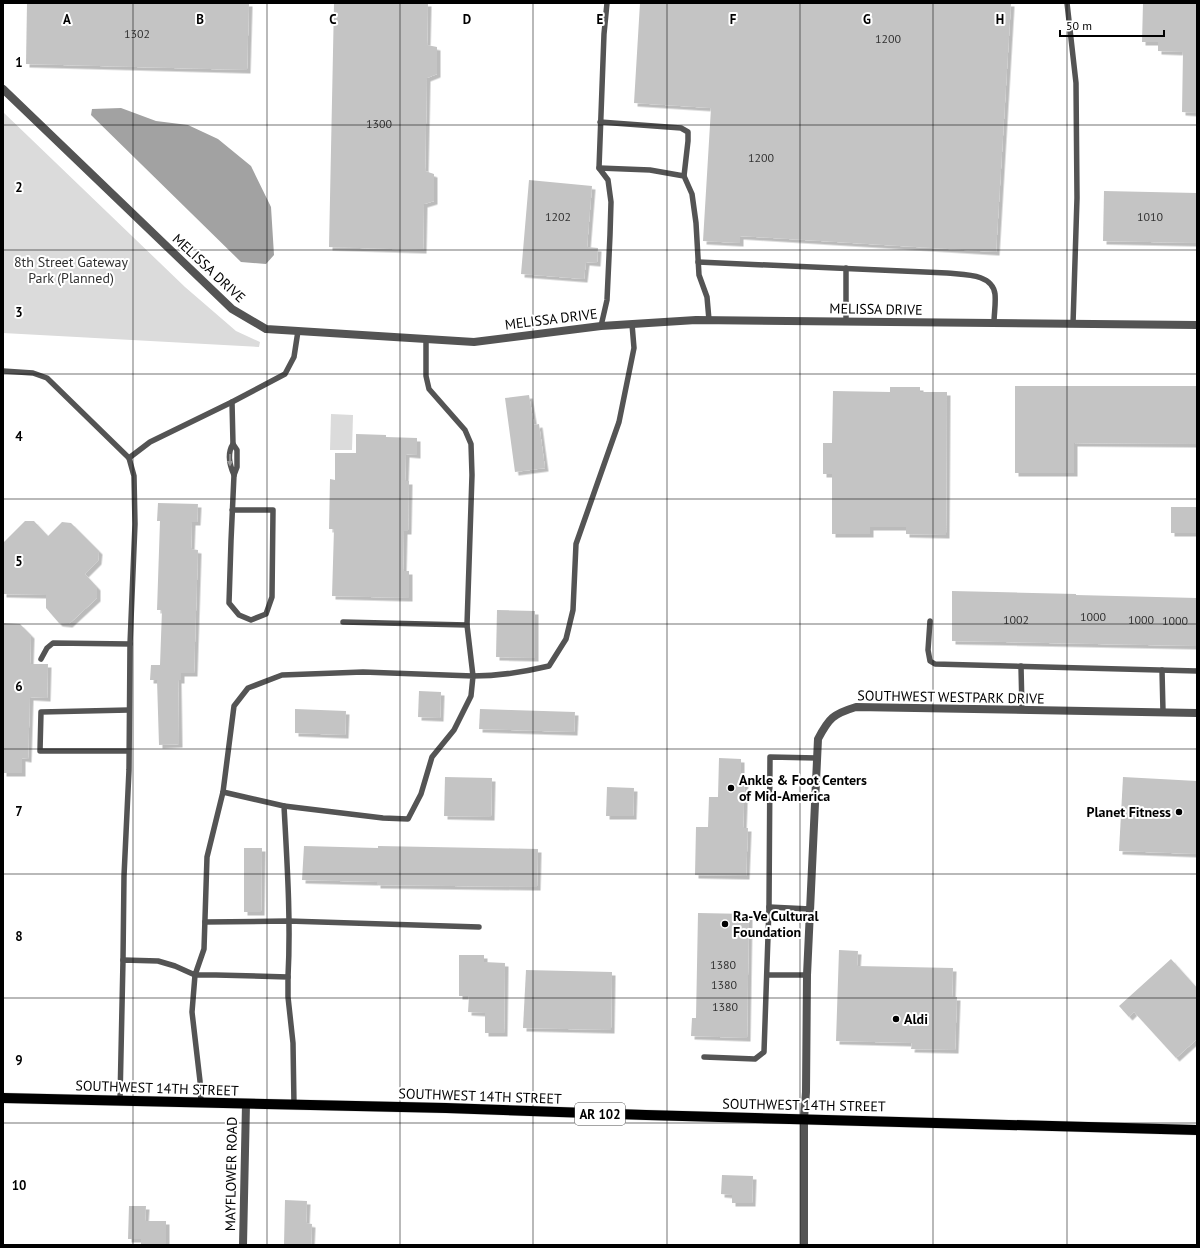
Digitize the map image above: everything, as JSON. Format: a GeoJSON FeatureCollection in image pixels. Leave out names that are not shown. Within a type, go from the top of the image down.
{"type":"FeatureCollection","features":[{"type":"Feature","properties":{"kind":"main road","name":"SOUTHWEST 14TH STREET"},"geometry":{"type":"LineString","coordinates":[[3,1098],[446,1108],[804,1120],[1197,1130]]}},
{"type":"Feature","properties":{"kind":"street","name":"MELISSA DRIVE"},"geometry":{"type":"LineString","coordinates":[[3,89],[232,309],[266,329],[474,342],[601,326],[709,320],[1197,325]]}},
{"type":"Feature","properties":{"kind":"street","name":"SOUTHWEST WESTPARK DRIVE"},"geometry":{"type":"LineString","coordinates":[[804,1245],[804,1120],[806,1092],[807,975],[818,739],[826,723],[841,712],[856,707],[1197,713]]}},
{"type":"Feature","properties":{"kind":"street","name":"MAYFLOWER ROAD"},"geometry":{"type":"LineString","coordinates":[[243,1245],[246,1104]]}},
{"type":"Feature","properties":{"kind":"lane"},"geometry":{"type":"LineString","coordinates":[[601,326],[606,300],[611,202],[608,180],[599,168],[604,34],[607,3]]}},
{"type":"Feature","properties":{"kind":"lane"},"geometry":{"type":"LineString","coordinates":[[1067,3],[1076,83],[1077,198],[1073,324]]}},
{"type":"Feature","properties":{"kind":"lane"},"geometry":{"type":"LineString","coordinates":[[600,122],[681,128],[688,132],[684,176],[692,194],[696,223],[699,275],[707,297],[709,320]]}},
{"type":"Feature","properties":{"kind":"lane"},"geometry":{"type":"LineString","coordinates":[[599,168],[650,170],[684,176]]}},
{"type":"Feature","properties":{"kind":"lane"},"geometry":{"type":"LineString","coordinates":[[698,262],[947,273],[983,278],[991,284],[995,294],[994,323]]}},
{"type":"Feature","properties":{"kind":"lane"},"geometry":{"type":"LineString","coordinates":[[846,268],[846,322]]}},
{"type":"Feature","properties":{"kind":"lane"},"geometry":{"type":"LineString","coordinates":[[201,1103],[192,1012],[195,975],[204,949],[207,857],[223,792],[234,706],[248,688],[282,674],[363,672],[486,676],[523,672],[549,666],[566,639],[573,610],[576,544],[619,422],[634,348],[632,324]]}},
{"type":"Feature","properties":{"kind":"lane"},"geometry":{"type":"LineString","coordinates":[[129,458],[150,442],[286,374],[294,358],[298,331]]}},
{"type":"Feature","properties":{"kind":"lane"},"geometry":{"type":"LineString","coordinates":[[223,792],[284,806],[383,818],[408,819],[421,794],[432,757],[454,730],[471,696],[473,676],[467,625],[472,475],[471,444],[465,430],[429,388],[426,376],[426,339]]}},
{"type":"Feature","properties":{"kind":"lane"},"geometry":{"type":"LineString","coordinates":[[3,371],[33,373],[47,378],[129,458],[134,476],[135,524],[130,644],[129,770],[124,876],[120,1100]]}},
{"type":"Feature","properties":{"kind":"lane"},"geometry":{"type":"LineString","coordinates":[[232,402],[233,444],[230,449],[230,467],[234,475],[232,510],[230,603],[239,615],[251,620],[266,614],[272,597],[273,510],[232,510]]}},
{"type":"Feature","properties":{"kind":"lane"},"geometry":{"type":"LineString","coordinates":[[930,621],[928,650],[930,661],[935,664],[1197,671]]}},
{"type":"Feature","properties":{"kind":"lane"},"geometry":{"type":"LineString","coordinates":[[343,622],[467,625]]}},
{"type":"Feature","properties":{"kind":"lane"},"geometry":{"type":"LineString","coordinates":[[41,659],[47,648],[53,643],[130,644]]}},
{"type":"Feature","properties":{"kind":"lane"},"geometry":{"type":"LineString","coordinates":[[1021,666],[1022,710]]}},
{"type":"Feature","properties":{"kind":"lane"},"geometry":{"type":"LineString","coordinates":[[1162,670],[1163,712]]}},
{"type":"Feature","properties":{"kind":"lane"},"geometry":{"type":"LineString","coordinates":[[128,751],[40,751],[41,712],[129,710]]}},
{"type":"Feature","properties":{"kind":"lane"},"geometry":{"type":"LineString","coordinates":[[704,1057],[755,1058],[764,1052],[769,907],[770,757],[817,758]]}},
{"type":"Feature","properties":{"kind":"lane"},"geometry":{"type":"LineString","coordinates":[[284,806],[287,851],[289,951],[288,997],[293,1043],[294,1105]]}},
{"type":"Feature","properties":{"kind":"lane"},"geometry":{"type":"LineString","coordinates":[[769,907],[810,909]]}},
{"type":"Feature","properties":{"kind":"lane"},"geometry":{"type":"LineString","coordinates":[[205,922],[288,921],[479,927]]}},
{"type":"Feature","properties":{"kind":"lane"},"geometry":{"type":"LineString","coordinates":[[123,960],[158,961],[175,966],[195,975],[216,974],[288,977]]}},
{"type":"Feature","properties":{"kind":"lane"},"geometry":{"type":"LineString","coordinates":[[767,974],[807,975]]}},
{"type":"Feature","properties":{"kind":"green space","name":"8th Street Gateway Park (Planned)"},"geometry":{"type":"Polygon","coordinates":[[[3,112],[185,287],[236,331],[260,342],[259,347],[3,333],[3,112]]]}},
{"type":"Feature","properties":{"kind":"green space"},"geometry":{"type":"Polygon","coordinates":[[[331,414],[353,415],[352,450],[330,450],[331,414]]]}},
{"type":"Feature","properties":{"kind":"shaded area"},"geometry":{"type":"Polygon","coordinates":[[[121,108],[156,121],[188,125],[218,139],[251,166],[271,207],[274,255],[266,264],[241,262],[91,115],[92,109],[121,108]]]}},
{"type":"Feature","properties":{"kind":"building"},"geometry":{"type":"Polygon","coordinates":[[[27,3],[249,3],[247,70],[26,64],[27,3]]]}},
{"type":"Feature","properties":{"kind":"building"},"geometry":{"type":"Polygon","coordinates":[[[334,3],[428,3],[427,45],[437,47],[437,74],[427,78],[425,171],[434,174],[434,201],[424,204],[423,250],[329,247],[334,3]]]}},
{"type":"Feature","properties":{"kind":"building"},"geometry":{"type":"Polygon","coordinates":[[[640,3],[1011,3],[996,252],[740,236],[740,243],[703,241],[711,108],[634,103],[640,3]]]}},
{"type":"Feature","properties":{"kind":"building"},"geometry":{"type":"Polygon","coordinates":[[[1143,3],[1197,3],[1197,113],[1182,112],[1183,52],[1158,51],[1158,42],[1142,42],[1143,3]]]}},
{"type":"Feature","properties":{"kind":"building"},"geometry":{"type":"Polygon","coordinates":[[[529,180],[592,186],[587,247],[598,248],[597,263],[586,262],[584,279],[521,274],[529,180]]]}},
{"type":"Feature","properties":{"kind":"building"},"geometry":{"type":"Polygon","coordinates":[[[1104,191],[1197,193],[1197,243],[1103,241],[1104,191]]]}},
{"type":"Feature","properties":{"kind":"building"},"geometry":{"type":"Polygon","coordinates":[[[1015,386],[1197,386],[1197,444],[1074,443],[1074,473],[1015,473],[1015,386]]]}},
{"type":"Feature","properties":{"kind":"building"},"geometry":{"type":"Polygon","coordinates":[[[890,387],[920,387],[920,392],[947,392],[946,535],[906,534],[906,527],[870,527],[870,534],[832,534],[832,474],[823,474],[823,443],[832,443],[833,391],[890,392],[890,387]]]}},
{"type":"Feature","properties":{"kind":"building"},"geometry":{"type":"Polygon","coordinates":[[[529,395],[534,425],[539,424],[545,468],[515,472],[505,398],[529,395]]]}},
{"type":"Feature","properties":{"kind":"building"},"geometry":{"type":"Polygon","coordinates":[[[356,434],[417,438],[417,455],[406,454],[405,481],[409,481],[408,531],[404,531],[403,571],[409,571],[409,598],[332,596],[334,529],[329,529],[330,479],[335,480],[335,453],[356,453],[356,434]]]}},
{"type":"Feature","properties":{"kind":"building"},"geometry":{"type":"Polygon","coordinates":[[[158,503],[198,504],[197,522],[192,522],[191,549],[198,550],[194,673],[181,673],[181,680],[178,680],[179,744],[159,745],[157,680],[150,680],[151,665],[160,665],[162,610],[157,610],[160,521],[157,521],[158,503]]]}},
{"type":"Feature","properties":{"kind":"building"},"geometry":{"type":"Polygon","coordinates":[[[1171,507],[1197,507],[1197,533],[1171,533],[1171,507]]]}},
{"type":"Feature","properties":{"kind":"building"},"geometry":{"type":"Polygon","coordinates":[[[25,521],[34,521],[48,536],[62,522],[71,523],[99,551],[98,561],[85,574],[97,587],[97,598],[69,624],[59,623],[46,608],[46,595],[3,594],[3,543],[25,521]]]}},
{"type":"Feature","properties":{"kind":"building"},"geometry":{"type":"Polygon","coordinates":[[[952,591],[1197,598],[1197,646],[952,641],[952,591]]]}},
{"type":"Feature","properties":{"kind":"building"},"geometry":{"type":"Polygon","coordinates":[[[497,610],[535,611],[535,658],[496,657],[497,610]]]}},
{"type":"Feature","properties":{"kind":"building"},"geometry":{"type":"Polygon","coordinates":[[[3,623],[20,624],[31,635],[30,664],[48,664],[47,698],[30,697],[28,759],[22,758],[22,773],[3,773],[3,623]]]}},
{"type":"Feature","properties":{"kind":"building"},"geometry":{"type":"Polygon","coordinates":[[[419,691],[441,692],[440,718],[418,717],[419,691]]]}},
{"type":"Feature","properties":{"kind":"building"},"geometry":{"type":"Polygon","coordinates":[[[295,709],[346,711],[345,735],[295,733],[295,709]]]}},
{"type":"Feature","properties":{"kind":"building"},"geometry":{"type":"Polygon","coordinates":[[[480,709],[575,712],[574,732],[479,729],[480,709]]]}},
{"type":"Feature","properties":{"kind":"building"},"geometry":{"type":"Polygon","coordinates":[[[719,758],[741,759],[741,778],[745,778],[743,828],[748,828],[746,876],[695,875],[696,827],[708,827],[709,797],[718,797],[719,758]]]}},
{"type":"Feature","properties":{"kind":"building"},"geometry":{"type":"Polygon","coordinates":[[[445,777],[492,778],[491,817],[444,816],[445,777]]]}},
{"type":"Feature","properties":{"kind":"building"},"geometry":{"type":"Polygon","coordinates":[[[1123,777],[1197,781],[1197,854],[1119,851],[1123,777]]]}},
{"type":"Feature","properties":{"kind":"building"},"geometry":{"type":"Polygon","coordinates":[[[607,787],[634,788],[633,816],[606,816],[607,787]]]}},
{"type":"Feature","properties":{"kind":"building"},"geometry":{"type":"Polygon","coordinates":[[[304,846],[538,849],[537,887],[377,885],[377,882],[302,880],[304,846]]]}},
{"type":"Feature","properties":{"kind":"building"},"geometry":{"type":"Polygon","coordinates":[[[244,848],[262,848],[261,912],[244,912],[244,848]]]}},
{"type":"Feature","properties":{"kind":"building"},"geometry":{"type":"Polygon","coordinates":[[[698,913],[749,914],[747,1038],[691,1036],[692,1018],[696,1018],[698,913]]]}},
{"type":"Feature","properties":{"kind":"building","name":"Aldi"},"geometry":{"type":"Polygon","coordinates":[[[839,950],[858,951],[857,966],[953,968],[952,997],[957,997],[955,1050],[911,1049],[912,1043],[836,1041],[839,950]]]}},
{"type":"Feature","properties":{"kind":"building"},"geometry":{"type":"Polygon","coordinates":[[[459,955],[484,955],[484,962],[505,963],[504,1033],[485,1033],[485,1013],[468,1012],[469,996],[459,996],[459,955]]]}},
{"type":"Feature","properties":{"kind":"building"},"geometry":{"type":"Polygon","coordinates":[[[1171,959],[1197,988],[1197,1039],[1176,1058],[1134,1012],[1129,1017],[1119,1006],[1171,959]]]}},
{"type":"Feature","properties":{"kind":"building"},"geometry":{"type":"Polygon","coordinates":[[[526,970],[612,972],[611,1030],[523,1028],[526,970]]]}},
{"type":"Feature","properties":{"kind":"building"},"geometry":{"type":"Polygon","coordinates":[[[722,1175],[753,1176],[752,1203],[732,1203],[732,1195],[721,1194],[722,1175]]]}},
{"type":"Feature","properties":{"kind":"building"},"geometry":{"type":"Polygon","coordinates":[[[285,1200],[307,1201],[306,1223],[312,1224],[311,1245],[284,1245],[285,1200]]]}},
{"type":"Feature","properties":{"kind":"building"},"geometry":{"type":"Polygon","coordinates":[[[129,1206],[146,1206],[145,1221],[166,1221],[166,1245],[141,1245],[141,1239],[128,1239],[129,1206]]]}},
{"type":"Feature","properties":{"kind":"place","name":"Ankle & Foot Centers of Mid-America"},"geometry":{"type":"Point","coordinates":[731,788]}},
{"type":"Feature","properties":{"kind":"place","name":"Planet Fitness"},"geometry":{"type":"Point","coordinates":[1179,812]}},
{"type":"Feature","properties":{"kind":"place","name":"Ra-Ve Cultural Foundation"},"geometry":{"type":"Point","coordinates":[725,924]}},
{"type":"Feature","properties":{"kind":"place","name":"Aldi"},"geometry":{"type":"Point","coordinates":[896,1019]}}]}
